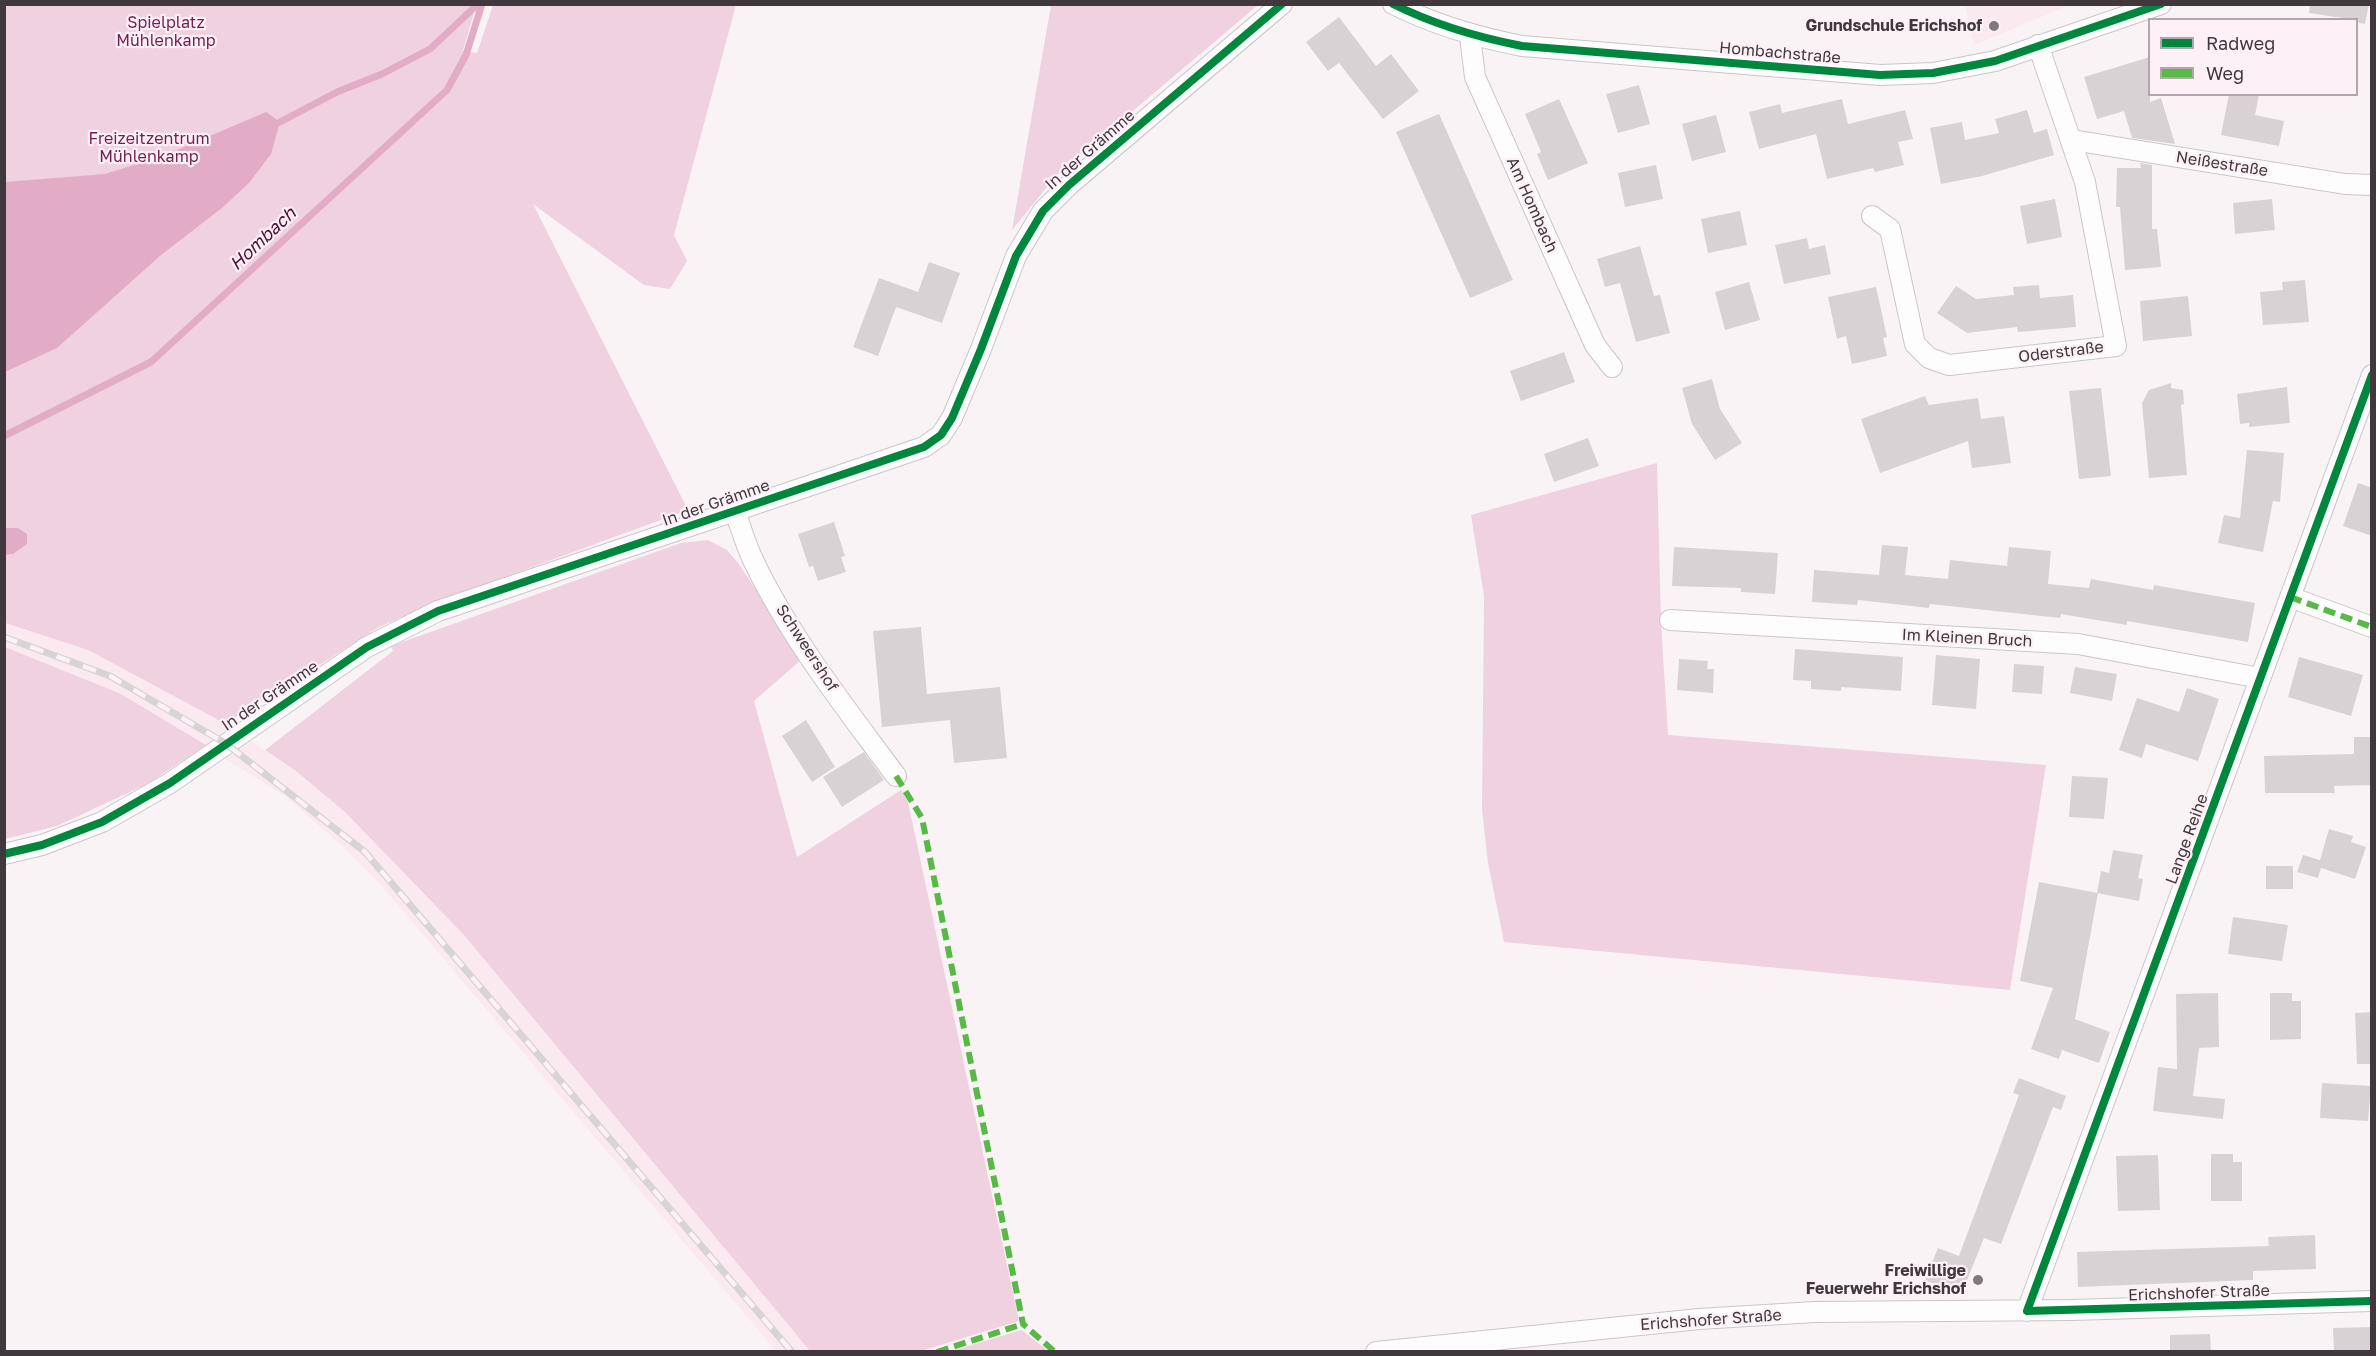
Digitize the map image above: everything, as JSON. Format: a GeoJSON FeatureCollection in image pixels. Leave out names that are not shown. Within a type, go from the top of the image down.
{"type":"FeatureCollection","features":[{"type":"Feature","properties":{"kind":"street","name":"In der Grämme"},"geometry":{"type":"LineString","coordinates":[[4,854],[42,845],[102,822],[170,783],[367,647],[402,627],[438,611],[924,447],[941,435],[952,418],[1016,256],[1043,211],[1069,185],[1282,4]]}},
{"type":"Feature","properties":{"kind":"street","name":"Hombachstraße"},"geometry":{"type":"LineString","coordinates":[[1393,4],[1427,21],[1470,36],[1522,46],[1880,75],[1933,73],[1995,61],[2161,4]]}},
{"type":"Feature","properties":{"kind":"street","name":"Am Hombach"},"geometry":{"type":"LineString","coordinates":[[1470,36],[1475,77],[1595,345],[1612,368]]}},
{"type":"Feature","properties":{"kind":"street","name":"Oderstraße"},"geometry":{"type":"LineString","coordinates":[[1872,216],[1890,229],[1915,344],[1929,358],[1948,365],[2116,346],[2085,182],[2073,140],[2038,45]]}},
{"type":"Feature","properties":{"kind":"street","name":"Neißestraße"},"geometry":{"type":"LineString","coordinates":[[2073,140],[2345,184],[2372,185]]}},
{"type":"Feature","properties":{"kind":"street","name":"Lange Reihe"},"geometry":{"type":"LineString","coordinates":[[2027,1311],[2372,375]]}},
{"type":"Feature","properties":{"kind":"street","name":"Schweershof"},"geometry":{"type":"LineString","coordinates":[[735,511],[754,561],[779,608],[844,706],[896,776]]}},
{"type":"Feature","properties":{"kind":"street"},"geometry":{"type":"LineString","coordinates":[[2290,597],[2372,627]]}},
{"type":"Feature","properties":{"kind":"street","name":"Im Kleinen Bruch"},"geometry":{"type":"LineString","coordinates":[[1670,620],[2078,645],[2260,678]]}},
{"type":"Feature","properties":{"kind":"street","name":"Erichshofer Straße"},"geometry":{"type":"LineString","coordinates":[[1376,1352],[1711,1319],[1815,1312],[2027,1311],[2372,1301]]}},
{"type":"Feature","properties":{"kind":"shaded area","name":"Grundschule Erichshof"},"geometry":{"type":"Polygon","coordinates":[[[1965,4],[2064,5],[2063,8],[1974,45],[1965,4]]]}},
{"type":"Feature","properties":{"kind":"shaded area"},"geometry":{"type":"Polygon","coordinates":[[[266,112],[280,122],[271,154],[249,183],[222,208],[161,255],[57,348],[5,372],[5,182],[105,174],[163,156],[266,112]]]}},
{"type":"Feature","properties":{"kind":"shaded area"},"geometry":{"type":"Polygon","coordinates":[[[5,528],[18,528],[27,534],[27,544],[13,554],[5,555],[5,528]]]}},
{"type":"Feature","properties":{"kind":"shaded area"},"geometry":{"type":"Polygon","coordinates":[[[4,623],[88,650],[226,724],[296,771],[345,812],[464,935],[810,1351],[776,1351],[380,884],[343,847],[285,796],[119,693],[5,647],[4,623]]]}},
{"type":"Feature","properties":{"kind":"green space"},"geometry":{"type":"Polygon","coordinates":[[[5,5],[476,5],[463,51],[477,53],[493,5],[736,5],[674,235],[687,261],[670,289],[644,285],[533,204],[688,510],[442,600],[379,627],[226,724],[88,650],[5,623],[4,555],[13,554],[18,528],[4,528],[5,5]]]}},
{"type":"Feature","properties":{"kind":"green space"},"geometry":{"type":"Polygon","coordinates":[[[1051,5],[1258,5],[1056,176],[1012,230],[1051,5]]]}},
{"type":"Feature","properties":{"kind":"green space"},"geometry":{"type":"Polygon","coordinates":[[[1657,463],[1661,623],[1668,735],[2046,765],[2010,990],[1504,942],[1488,863],[1482,810],[1484,596],[1471,515],[1657,463]]]}},
{"type":"Feature","properties":{"kind":"green space"},"geometry":{"type":"Polygon","coordinates":[[[708,540],[727,550],[738,563],[802,659],[754,701],[797,857],[901,790],[908,802],[1019,1321],[921,1351],[810,1351],[464,935],[345,812],[296,771],[265,750],[393,651],[391,646],[681,543],[708,540]]]}},
{"type":"Feature","properties":{"kind":"green space"},"geometry":{"type":"Polygon","coordinates":[[[5,647],[119,693],[206,745],[147,784],[57,826],[5,839],[5,647]]]}},
{"type":"Feature","properties":{"kind":"green space"},"geometry":{"type":"Polygon","coordinates":[[[1022,1330],[1048,1351],[951,1351],[1022,1330]]]}},
{"type":"Feature","properties":{"kind":"building"},"geometry":{"type":"Polygon","coordinates":[[[2310,4],[2369,4],[2365,24],[2358,22],[2358,18],[2309,13],[2310,4]]]}},
{"type":"Feature","properties":{"kind":"building"},"geometry":{"type":"Polygon","coordinates":[[[1339,17],[1376,66],[1391,54],[1419,91],[1383,119],[1339,63],[1328,71],[1306,42],[1339,17]]]}},
{"type":"Feature","properties":{"kind":"building"},"geometry":{"type":"Polygon","coordinates":[[[2148,58],[2148,96],[2150,96],[2150,102],[2161,98],[2175,144],[2132,138],[2124,111],[2097,119],[2084,77],[2148,58]]]}},
{"type":"Feature","properties":{"kind":"building"},"geometry":{"type":"Polygon","coordinates":[[[1639,85],[1650,124],[1618,133],[1606,94],[1639,85]]]}},
{"type":"Feature","properties":{"kind":"building"},"geometry":{"type":"Polygon","coordinates":[[[2229,96],[2259,96],[2255,115],[2284,121],[2279,146],[2221,135],[2229,96]]]}},
{"type":"Feature","properties":{"kind":"building"},"geometry":{"type":"Polygon","coordinates":[[[1559,99],[1588,163],[1548,180],[1537,154],[1541,152],[1525,114],[1559,99]]]}},
{"type":"Feature","properties":{"kind":"building"},"geometry":{"type":"Polygon","coordinates":[[[1842,99],[1848,124],[1905,110],[1913,139],[1898,142],[1904,165],[1875,172],[1873,168],[1827,179],[1816,134],[1759,149],[1749,112],[1780,104],[1782,113],[1842,99]]]}},
{"type":"Feature","properties":{"kind":"building"},"geometry":{"type":"Polygon","coordinates":[[[2027,110],[2034,133],[2047,129],[2054,155],[1982,176],[1941,184],[1930,128],[1962,122],[1965,140],[1999,133],[1995,119],[2027,110]]]}},
{"type":"Feature","properties":{"kind":"building"},"geometry":{"type":"Polygon","coordinates":[[[1439,114],[1513,280],[1470,298],[1396,132],[1439,114]]]}},
{"type":"Feature","properties":{"kind":"building"},"geometry":{"type":"Polygon","coordinates":[[[1716,115],[1726,152],[1692,161],[1682,124],[1716,115]]]}},
{"type":"Feature","properties":{"kind":"building"},"geometry":{"type":"Polygon","coordinates":[[[2140,163],[2152,165],[2152,229],[2157,229],[2161,267],[2125,270],[2120,207],[2116,207],[2117,168],[2141,168],[2140,163]]]}},
{"type":"Feature","properties":{"kind":"building"},"geometry":{"type":"Polygon","coordinates":[[[1656,165],[1663,199],[1625,207],[1618,173],[1656,165]]]}},
{"type":"Feature","properties":{"kind":"building"},"geometry":{"type":"Polygon","coordinates":[[[2055,199],[2062,237],[2027,244],[2020,206],[2055,199]]]}},
{"type":"Feature","properties":{"kind":"building"},"geometry":{"type":"Polygon","coordinates":[[[2272,199],[2275,230],[2235,234],[2233,203],[2272,199]]]}},
{"type":"Feature","properties":{"kind":"building"},"geometry":{"type":"Polygon","coordinates":[[[1740,211],[1747,245],[1708,253],[1701,219],[1740,211]]]}},
{"type":"Feature","properties":{"kind":"building"},"geometry":{"type":"Polygon","coordinates":[[[1807,238],[1809,249],[1825,245],[1831,274],[1784,284],[1775,245],[1807,238]]]}},
{"type":"Feature","properties":{"kind":"building"},"geometry":{"type":"Polygon","coordinates":[[[1640,246],[1654,296],[1660,295],[1670,333],[1636,342],[1620,283],[1605,287],[1597,259],[1640,246]]]}},
{"type":"Feature","properties":{"kind":"building"},"geometry":{"type":"Polygon","coordinates":[[[929,262],[960,273],[942,323],[896,307],[878,356],[853,347],[879,278],[918,292],[929,262]]]}},
{"type":"Feature","properties":{"kind":"building"},"geometry":{"type":"Polygon","coordinates":[[[2305,280],[2309,322],[2263,325],[2260,292],[2283,290],[2282,282],[2305,280]]]}},
{"type":"Feature","properties":{"kind":"building"},"geometry":{"type":"Polygon","coordinates":[[[1749,282],[1760,320],[1725,330],[1715,292],[1749,282]]]}},
{"type":"Feature","properties":{"kind":"building"},"geometry":{"type":"Polygon","coordinates":[[[2039,285],[2040,298],[2073,295],[2076,327],[2018,332],[2017,327],[1967,333],[1937,313],[1956,286],[1976,299],[2014,295],[2013,287],[2039,285]]]}},
{"type":"Feature","properties":{"kind":"building"},"geometry":{"type":"Polygon","coordinates":[[[1876,287],[1887,337],[1883,338],[1887,356],[1852,364],[1846,336],[1837,339],[1828,297],[1876,287]]]}},
{"type":"Feature","properties":{"kind":"building"},"geometry":{"type":"Polygon","coordinates":[[[2188,296],[2192,336],[2143,341],[2140,301],[2188,296]]]}},
{"type":"Feature","properties":{"kind":"building"},"geometry":{"type":"Polygon","coordinates":[[[1564,352],[1575,382],[1521,401],[1510,371],[1564,352]]]}},
{"type":"Feature","properties":{"kind":"building"},"geometry":{"type":"Polygon","coordinates":[[[1712,379],[1720,409],[1742,443],[1715,460],[1692,424],[1682,388],[1712,379]]]}},
{"type":"Feature","properties":{"kind":"building"},"geometry":{"type":"Polygon","coordinates":[[[2171,383],[2171,388],[2183,390],[2184,404],[2181,405],[2187,475],[2149,478],[2142,403],[2149,390],[2171,383]]]}},
{"type":"Feature","properties":{"kind":"building"},"geometry":{"type":"Polygon","coordinates":[[[2287,387],[2290,423],[2249,427],[2249,423],[2240,424],[2237,394],[2287,387]]]}},
{"type":"Feature","properties":{"kind":"building"},"geometry":{"type":"Polygon","coordinates":[[[2101,388],[2111,476],[2079,479],[2069,391],[2101,388]]]}},
{"type":"Feature","properties":{"kind":"building"},"geometry":{"type":"Polygon","coordinates":[[[1925,396],[1929,405],[1978,398],[1981,419],[2004,416],[2011,463],[1972,468],[1968,441],[1880,473],[1861,419],[1925,396]]]}},
{"type":"Feature","properties":{"kind":"building"},"geometry":{"type":"Polygon","coordinates":[[[1588,438],[1599,466],[1554,482],[1544,454],[1588,438]]]}},
{"type":"Feature","properties":{"kind":"building"},"geometry":{"type":"Polygon","coordinates":[[[2247,450],[2284,453],[2280,502],[2273,501],[2263,552],[2218,543],[2224,515],[2240,518],[2247,450]]]}},
{"type":"Feature","properties":{"kind":"building"},"geometry":{"type":"Polygon","coordinates":[[[2358,483],[2372,488],[2372,536],[2343,526],[2358,483]]]}},
{"type":"Feature","properties":{"kind":"building"},"geometry":{"type":"Polygon","coordinates":[[[834,522],[845,556],[841,557],[846,572],[818,581],[813,566],[809,567],[798,534],[834,522]]]}},
{"type":"Feature","properties":{"kind":"building"},"geometry":{"type":"Polygon","coordinates":[[[1882,545],[1908,547],[1905,575],[1948,579],[1950,560],[2007,566],[2009,547],[2051,551],[2048,584],[2089,588],[2091,579],[2153,590],[2154,585],[2255,603],[2248,642],[2127,621],[2127,625],[2061,614],[2060,618],[1930,604],[1929,608],[1858,600],[1857,605],[1812,602],[1814,570],[1879,575],[1882,545]]]}},
{"type":"Feature","properties":{"kind":"building"},"geometry":{"type":"Polygon","coordinates":[[[1674,547],[1778,553],[1775,594],[1741,592],[1741,588],[1672,586],[1674,547]]]}},
{"type":"Feature","properties":{"kind":"building"},"geometry":{"type":"Polygon","coordinates":[[[921,627],[927,694],[1000,687],[1007,758],[954,763],[950,720],[882,727],[873,631],[921,627]]]}},
{"type":"Feature","properties":{"kind":"building"},"geometry":{"type":"Polygon","coordinates":[[[1795,649],[1903,657],[1901,691],[1841,687],[1841,691],[1811,689],[1811,681],[1793,680],[1795,649]]]}},
{"type":"Feature","properties":{"kind":"building"},"geometry":{"type":"Polygon","coordinates":[[[1936,655],[1980,659],[1976,709],[1932,705],[1936,655]]]}},
{"type":"Feature","properties":{"kind":"building"},"geometry":{"type":"Polygon","coordinates":[[[2299,657],[2363,675],[2351,716],[2288,697],[2299,657]]]}},
{"type":"Feature","properties":{"kind":"building"},"geometry":{"type":"Polygon","coordinates":[[[1679,659],[1708,661],[1707,669],[1714,669],[1713,693],[1677,690],[1679,659]]]}},
{"type":"Feature","properties":{"kind":"building"},"geometry":{"type":"Polygon","coordinates":[[[2014,664],[2044,666],[2042,694],[2012,692],[2014,664]]]}},
{"type":"Feature","properties":{"kind":"building"},"geometry":{"type":"Polygon","coordinates":[[[2075,667],[2117,674],[2112,701],[2070,693],[2075,667]]]}},
{"type":"Feature","properties":{"kind":"building"},"geometry":{"type":"Polygon","coordinates":[[[2187,688],[2219,699],[2198,761],[2146,744],[2142,758],[2119,750],[2137,698],[2179,712],[2187,688]]]}},
{"type":"Feature","properties":{"kind":"building"},"geometry":{"type":"Polygon","coordinates":[[[806,720],[835,767],[812,782],[782,736],[806,720]]]}},
{"type":"Feature","properties":{"kind":"building"},"geometry":{"type":"Polygon","coordinates":[[[2354,737],[2372,737],[2372,785],[2334,786],[2335,793],[2265,793],[2264,756],[2354,754],[2354,737]]]}},
{"type":"Feature","properties":{"kind":"building"},"geometry":{"type":"Polygon","coordinates":[[[864,752],[884,780],[842,807],[823,777],[864,752]]]}},
{"type":"Feature","properties":{"kind":"building"},"geometry":{"type":"Polygon","coordinates":[[[2072,776],[2108,778],[2104,819],[2069,817],[2072,776]]]}},
{"type":"Feature","properties":{"kind":"building"},"geometry":{"type":"Polygon","coordinates":[[[2329,829],[2353,836],[2351,842],[2366,847],[2355,879],[2321,868],[2318,878],[2297,872],[2303,855],[2320,860],[2329,829]]]}},
{"type":"Feature","properties":{"kind":"building"},"geometry":{"type":"Polygon","coordinates":[[[2113,850],[2143,855],[2138,878],[2143,879],[2139,901],[2097,893],[2101,871],[2109,873],[2113,850]]]}},
{"type":"Feature","properties":{"kind":"building"},"geometry":{"type":"Polygon","coordinates":[[[2266,866],[2293,866],[2293,889],[2266,889],[2266,866]]]}},
{"type":"Feature","properties":{"kind":"building"},"geometry":{"type":"Polygon","coordinates":[[[2039,882],[2098,893],[2075,1019],[2110,1032],[2099,1063],[2062,1050],[2059,1059],[2031,1049],[2053,988],[2020,981],[2039,882]]]}},
{"type":"Feature","properties":{"kind":"building"},"geometry":{"type":"Polygon","coordinates":[[[2233,917],[2288,925],[2282,961],[2228,954],[2233,917]]]}},
{"type":"Feature","properties":{"kind":"building"},"geometry":{"type":"Polygon","coordinates":[[[2218,993],[2219,1047],[2199,1048],[2193,1096],[2225,1099],[2223,1119],[2153,1111],[2158,1067],[2177,1069],[2176,994],[2218,993]]]}},
{"type":"Feature","properties":{"kind":"building"},"geometry":{"type":"Polygon","coordinates":[[[2270,993],[2292,993],[2292,1001],[2301,1001],[2301,1039],[2270,1040],[2270,993]]]}},
{"type":"Feature","properties":{"kind":"building"},"geometry":{"type":"Polygon","coordinates":[[[2372,1012],[2372,1064],[2357,1064],[2355,1013],[2372,1012]]]}},
{"type":"Feature","properties":{"kind":"building"},"geometry":{"type":"Polygon","coordinates":[[[2019,1078],[2066,1096],[2061,1110],[2053,1107],[2001,1244],[1984,1238],[1961,1295],[1925,1280],[1938,1248],[1959,1256],[2019,1095],[2013,1093],[2019,1078]]]}},
{"type":"Feature","properties":{"kind":"building"},"geometry":{"type":"Polygon","coordinates":[[[2322,1083],[2371,1086],[2368,1121],[2320,1118],[2322,1083]]]}},
{"type":"Feature","properties":{"kind":"building"},"geometry":{"type":"Polygon","coordinates":[[[2211,1154],[2233,1154],[2233,1162],[2242,1162],[2242,1201],[2211,1201],[2211,1154]]]}},
{"type":"Feature","properties":{"kind":"building"},"geometry":{"type":"Polygon","coordinates":[[[2158,1155],[2160,1210],[2118,1211],[2116,1156],[2158,1155]]]}},
{"type":"Feature","properties":{"kind":"building"},"geometry":{"type":"Polygon","coordinates":[[[2315,1235],[2316,1269],[2253,1271],[2253,1280],[2078,1287],[2077,1252],[2269,1246],[2268,1237],[2315,1235]]]}},
{"type":"Feature","properties":{"kind":"building"},"geometry":{"type":"Polygon","coordinates":[[[2372,1327],[2372,1352],[2334,1352],[2333,1328],[2372,1327]]]}},
{"type":"Feature","properties":{"kind":"building"},"geometry":{"type":"Polygon","coordinates":[[[2210,1334],[2211,1352],[2170,1352],[2170,1335],[2210,1334]]]}},
{"type":"Feature","properties":{"kind":"waterway"},"geometry":{"type":"LineString","coordinates":[[280,122],[337,92],[382,74],[430,49],[478,4]]}},
{"type":"Feature","properties":{"kind":"waterway","name":"Hombach"},"geometry":{"type":"LineString","coordinates":[[4,436],[151,362],[447,90],[466,55],[482,4]]}},
{"type":"Feature","properties":{"kind":"railway"},"geometry":{"type":"LineString","coordinates":[[4,637],[110,676],[225,743],[365,852],[792,1352]]}},
{"type":"Feature","properties":{"kind":"marked path"},"geometry":{"type":"LineString","coordinates":[[2290,597],[2372,627]]}},
{"type":"Feature","properties":{"kind":"marked path"},"geometry":{"type":"LineString","coordinates":[[896,776],[922,818],[1023,1324],[1055,1352]]}},
{"type":"Feature","properties":{"kind":"marked path"},"geometry":{"type":"LineString","coordinates":[[937,1352],[1023,1324]]}},
{"type":"Feature","properties":{"kind":"cycle path"},"geometry":{"type":"LineString","coordinates":[[4,854],[42,845],[102,822],[170,783],[367,647],[438,611],[924,447],[941,435],[952,418],[1016,256],[1043,211],[1069,185],[1282,4]]}},
{"type":"Feature","properties":{"kind":"cycle path"},"geometry":{"type":"LineString","coordinates":[[1393,4],[1456,29],[1522,46],[1880,75],[1933,73],[1995,61],[2161,4]]}},
{"type":"Feature","properties":{"kind":"cycle path"},"geometry":{"type":"LineString","coordinates":[[2372,375],[2027,1311],[2372,1301]]}},
{"type":"Feature","properties":{"kind":"place","name":"Grundschule Erichshof"},"geometry":{"type":"Point","coordinates":[1994,26]}},
{"type":"Feature","properties":{"kind":"place","name":"Freiwillige Feuerwehr Erichshof"},"geometry":{"type":"Point","coordinates":[1978,1280]}},
{"type":"Feature","properties":{"kind":"park label","name":"Spielplatz Mühlenkamp"},"geometry":{"type":"Point","coordinates":[166,32]}},
{"type":"Feature","properties":{"kind":"park label","name":"Freizeitzentrum Mühlenkamp"},"geometry":{"type":"Point","coordinates":[149,148]}}]}
